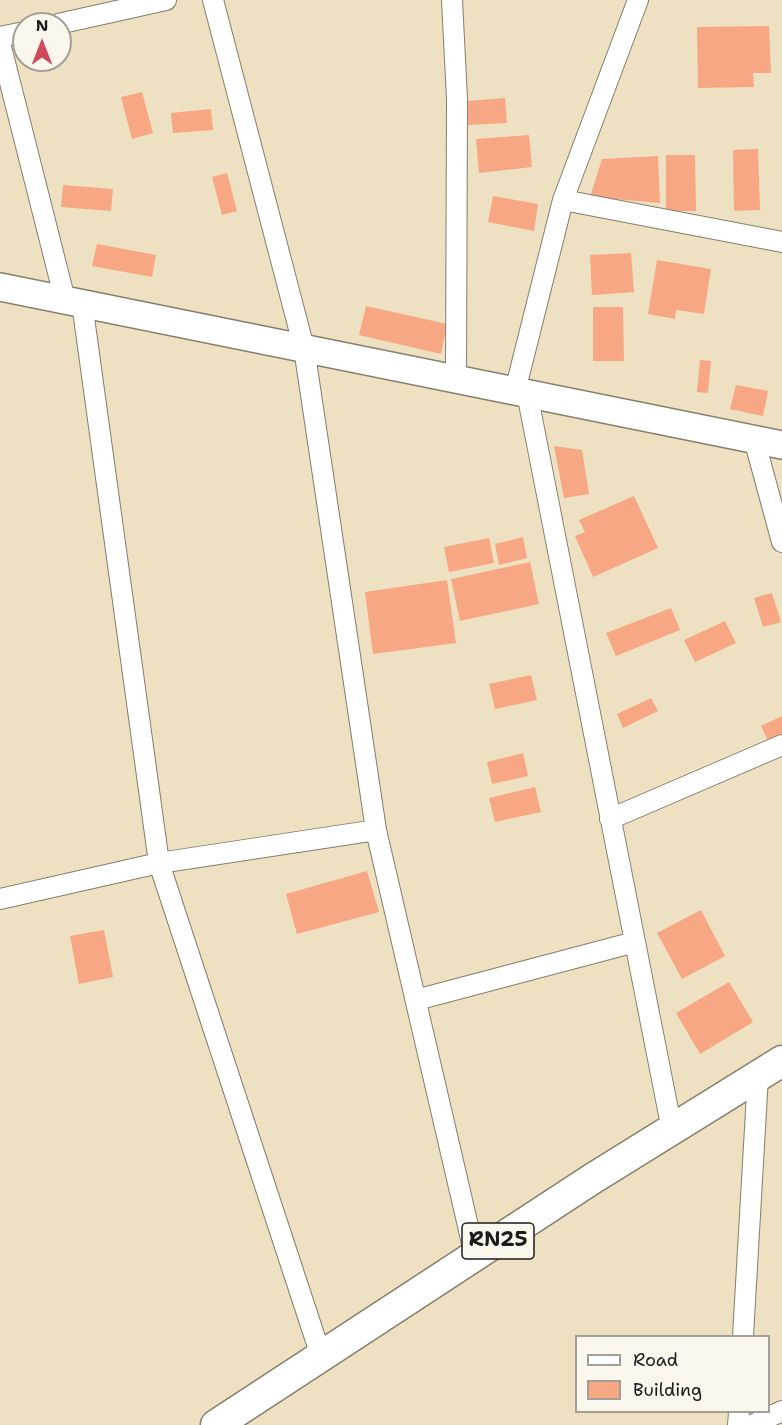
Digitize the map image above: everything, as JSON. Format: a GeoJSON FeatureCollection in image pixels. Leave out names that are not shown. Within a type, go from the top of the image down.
{"type":"FeatureCollection","features":[{"type":"Feature","properties":{"kind":"main road"},"geometry":{"type":"LineString","coordinates":[[0,287],[782,445]]}},
{"type":"Feature","properties":{"kind":"main road","name":"RN25"},"geometry":{"type":"LineString","coordinates":[[216,1425],[770,1068]]}},
{"type":"Feature","properties":{"kind":"street"},"geometry":{"type":"LineString","coordinates":[[72,21],[166,0]]}},
{"type":"Feature","properties":{"kind":"street"},"geometry":{"type":"LineString","coordinates":[[213,0],[304,348],[376,830],[475,1256]]}},
{"type":"Feature","properties":{"kind":"street"},"geometry":{"type":"LineString","coordinates":[[452,0],[457,99],[456,379]]}},
{"type":"Feature","properties":{"kind":"street"},"geometry":{"type":"LineString","coordinates":[[638,0],[563,200],[521,392],[672,1130]]}},
{"type":"Feature","properties":{"kind":"street"},"geometry":{"type":"LineString","coordinates":[[0,43],[73,302],[159,863],[321,1356]]}},
{"type":"Feature","properties":{"kind":"street"},"geometry":{"type":"LineString","coordinates":[[563,200],[782,242]]}},
{"type":"Feature","properties":{"kind":"street"},"geometry":{"type":"LineString","coordinates":[[754,439],[782,542]]}},
{"type":"Feature","properties":{"kind":"street"},"geometry":{"type":"LineString","coordinates":[[610,819],[782,745]]}},
{"type":"Feature","properties":{"kind":"street"},"geometry":{"type":"LineString","coordinates":[[0,899],[159,863],[376,830]]}},
{"type":"Feature","properties":{"kind":"street"},"geometry":{"type":"LineString","coordinates":[[416,1000],[635,942]]}},
{"type":"Feature","properties":{"kind":"street"},"geometry":{"type":"LineString","coordinates":[[743,1335],[770,1068]]}},
{"type":"Feature","properties":{"kind":"street"},"geometry":{"type":"LineString","coordinates":[[752,1425],[782,1411]]}},
{"type":"Feature","properties":{"kind":"building"},"geometry":{"type":"Polygon","coordinates":[[[769,26],[771,73],[753,73],[754,87],[698,88],[697,27],[769,26]]]}},
{"type":"Feature","properties":{"kind":"building"},"geometry":{"type":"Polygon","coordinates":[[[142,92],[153,133],[132,139],[121,97],[142,92]]]}},
{"type":"Feature","properties":{"kind":"building"},"geometry":{"type":"Polygon","coordinates":[[[505,98],[507,123],[468,125],[467,101],[505,98]]]}},
{"type":"Feature","properties":{"kind":"building"},"geometry":{"type":"Polygon","coordinates":[[[211,109],[213,130],[173,133],[171,113],[211,109]]]}},
{"type":"Feature","properties":{"kind":"building"},"geometry":{"type":"Polygon","coordinates":[[[529,135],[532,167],[479,173],[476,139],[529,135]]]}},
{"type":"Feature","properties":{"kind":"building"},"geometry":{"type":"Polygon","coordinates":[[[758,149],[760,210],[734,211],[733,150],[758,149]]]}},
{"type":"Feature","properties":{"kind":"building"},"geometry":{"type":"Polygon","coordinates":[[[666,155],[695,155],[696,211],[666,211],[666,155]]]}},
{"type":"Feature","properties":{"kind":"building"},"geometry":{"type":"Polygon","coordinates":[[[658,156],[660,203],[590,197],[602,159],[658,156]]]}},
{"type":"Feature","properties":{"kind":"building"},"geometry":{"type":"Polygon","coordinates":[[[227,173],[237,211],[222,215],[212,177],[227,173]]]}},
{"type":"Feature","properties":{"kind":"building"},"geometry":{"type":"Polygon","coordinates":[[[63,185],[113,189],[111,211],[61,207],[63,185]]]}},
{"type":"Feature","properties":{"kind":"building"},"geometry":{"type":"Polygon","coordinates":[[[493,196],[538,204],[534,231],[488,222],[493,196]]]}},
{"type":"Feature","properties":{"kind":"building"},"geometry":{"type":"Polygon","coordinates":[[[97,244],[156,255],[152,277],[92,266],[97,244]]]}},
{"type":"Feature","properties":{"kind":"building"},"geometry":{"type":"Polygon","coordinates":[[[631,253],[634,292],[592,295],[590,255],[631,253]]]}},
{"type":"Feature","properties":{"kind":"building"},"geometry":{"type":"Polygon","coordinates":[[[657,260],[711,269],[704,314],[676,310],[675,319],[648,314],[657,260]]]}},
{"type":"Feature","properties":{"kind":"building"},"geometry":{"type":"Polygon","coordinates":[[[366,306],[447,324],[441,354],[359,335],[366,306]]]}},
{"type":"Feature","properties":{"kind":"building"},"geometry":{"type":"Polygon","coordinates":[[[593,307],[623,307],[624,361],[593,361],[593,307]]]}},
{"type":"Feature","properties":{"kind":"building"},"geometry":{"type":"Polygon","coordinates":[[[700,360],[711,361],[708,393],[697,392],[700,360]]]}},
{"type":"Feature","properties":{"kind":"building"},"geometry":{"type":"Polygon","coordinates":[[[736,385],[768,391],[763,416],[730,409],[736,385]]]}},
{"type":"Feature","properties":{"kind":"building"},"geometry":{"type":"Polygon","coordinates":[[[554,446],[582,450],[589,494],[564,498],[554,446]]]}},
{"type":"Feature","properties":{"kind":"building"},"geometry":{"type":"Polygon","coordinates":[[[634,496],[658,548],[593,577],[575,536],[585,532],[579,520],[634,496]]]}},
{"type":"Feature","properties":{"kind":"building"},"geometry":{"type":"Polygon","coordinates":[[[523,537],[527,558],[499,565],[495,544],[523,537]]]}},
{"type":"Feature","properties":{"kind":"building"},"geometry":{"type":"Polygon","coordinates":[[[489,538],[494,563],[449,572],[444,547],[489,538]]]}},
{"type":"Feature","properties":{"kind":"building"},"geometry":{"type":"Polygon","coordinates":[[[530,562],[539,604],[460,621],[451,579],[530,562]]]}},
{"type":"Feature","properties":{"kind":"building"},"geometry":{"type":"Polygon","coordinates":[[[447,580],[456,643],[373,654],[365,592],[447,580]]]}},
{"type":"Feature","properties":{"kind":"building"},"geometry":{"type":"Polygon","coordinates":[[[772,593],[781,622],[763,627],[754,598],[772,593]]]}},
{"type":"Feature","properties":{"kind":"building"},"geometry":{"type":"Polygon","coordinates":[[[671,608],[680,630],[616,656],[606,633],[671,608]]]}},
{"type":"Feature","properties":{"kind":"building"},"geometry":{"type":"Polygon","coordinates":[[[725,621],[736,643],[695,662],[684,640],[725,621]]]}},
{"type":"Feature","properties":{"kind":"building"},"geometry":{"type":"Polygon","coordinates":[[[531,675],[537,700],[495,709],[489,684],[531,675]]]}},
{"type":"Feature","properties":{"kind":"building"},"geometry":{"type":"Polygon","coordinates":[[[651,698],[658,711],[623,728],[617,714],[651,698]]]}},
{"type":"Feature","properties":{"kind":"building"},"geometry":{"type":"Polygon","coordinates":[[[782,716],[782,733],[768,741],[761,726],[782,716]]]}},
{"type":"Feature","properties":{"kind":"building"},"geometry":{"type":"Polygon","coordinates":[[[523,753],[528,776],[492,784],[487,762],[523,753]]]}},
{"type":"Feature","properties":{"kind":"building"},"geometry":{"type":"Polygon","coordinates":[[[535,787],[541,812],[495,822],[489,798],[535,787]]]}},
{"type":"Feature","properties":{"kind":"building"},"geometry":{"type":"Polygon","coordinates":[[[367,871],[379,912],[297,934],[286,894],[367,871]]]}},
{"type":"Feature","properties":{"kind":"building"},"geometry":{"type":"Polygon","coordinates":[[[701,910],[725,956],[682,979],[657,933],[701,910]]]}},
{"type":"Feature","properties":{"kind":"building"},"geometry":{"type":"Polygon","coordinates":[[[104,930],[113,977],[79,984],[70,936],[104,930]]]}},
{"type":"Feature","properties":{"kind":"building"},"geometry":{"type":"Polygon","coordinates":[[[729,982],[753,1022],[700,1054],[676,1013],[729,982]]]}}]}
